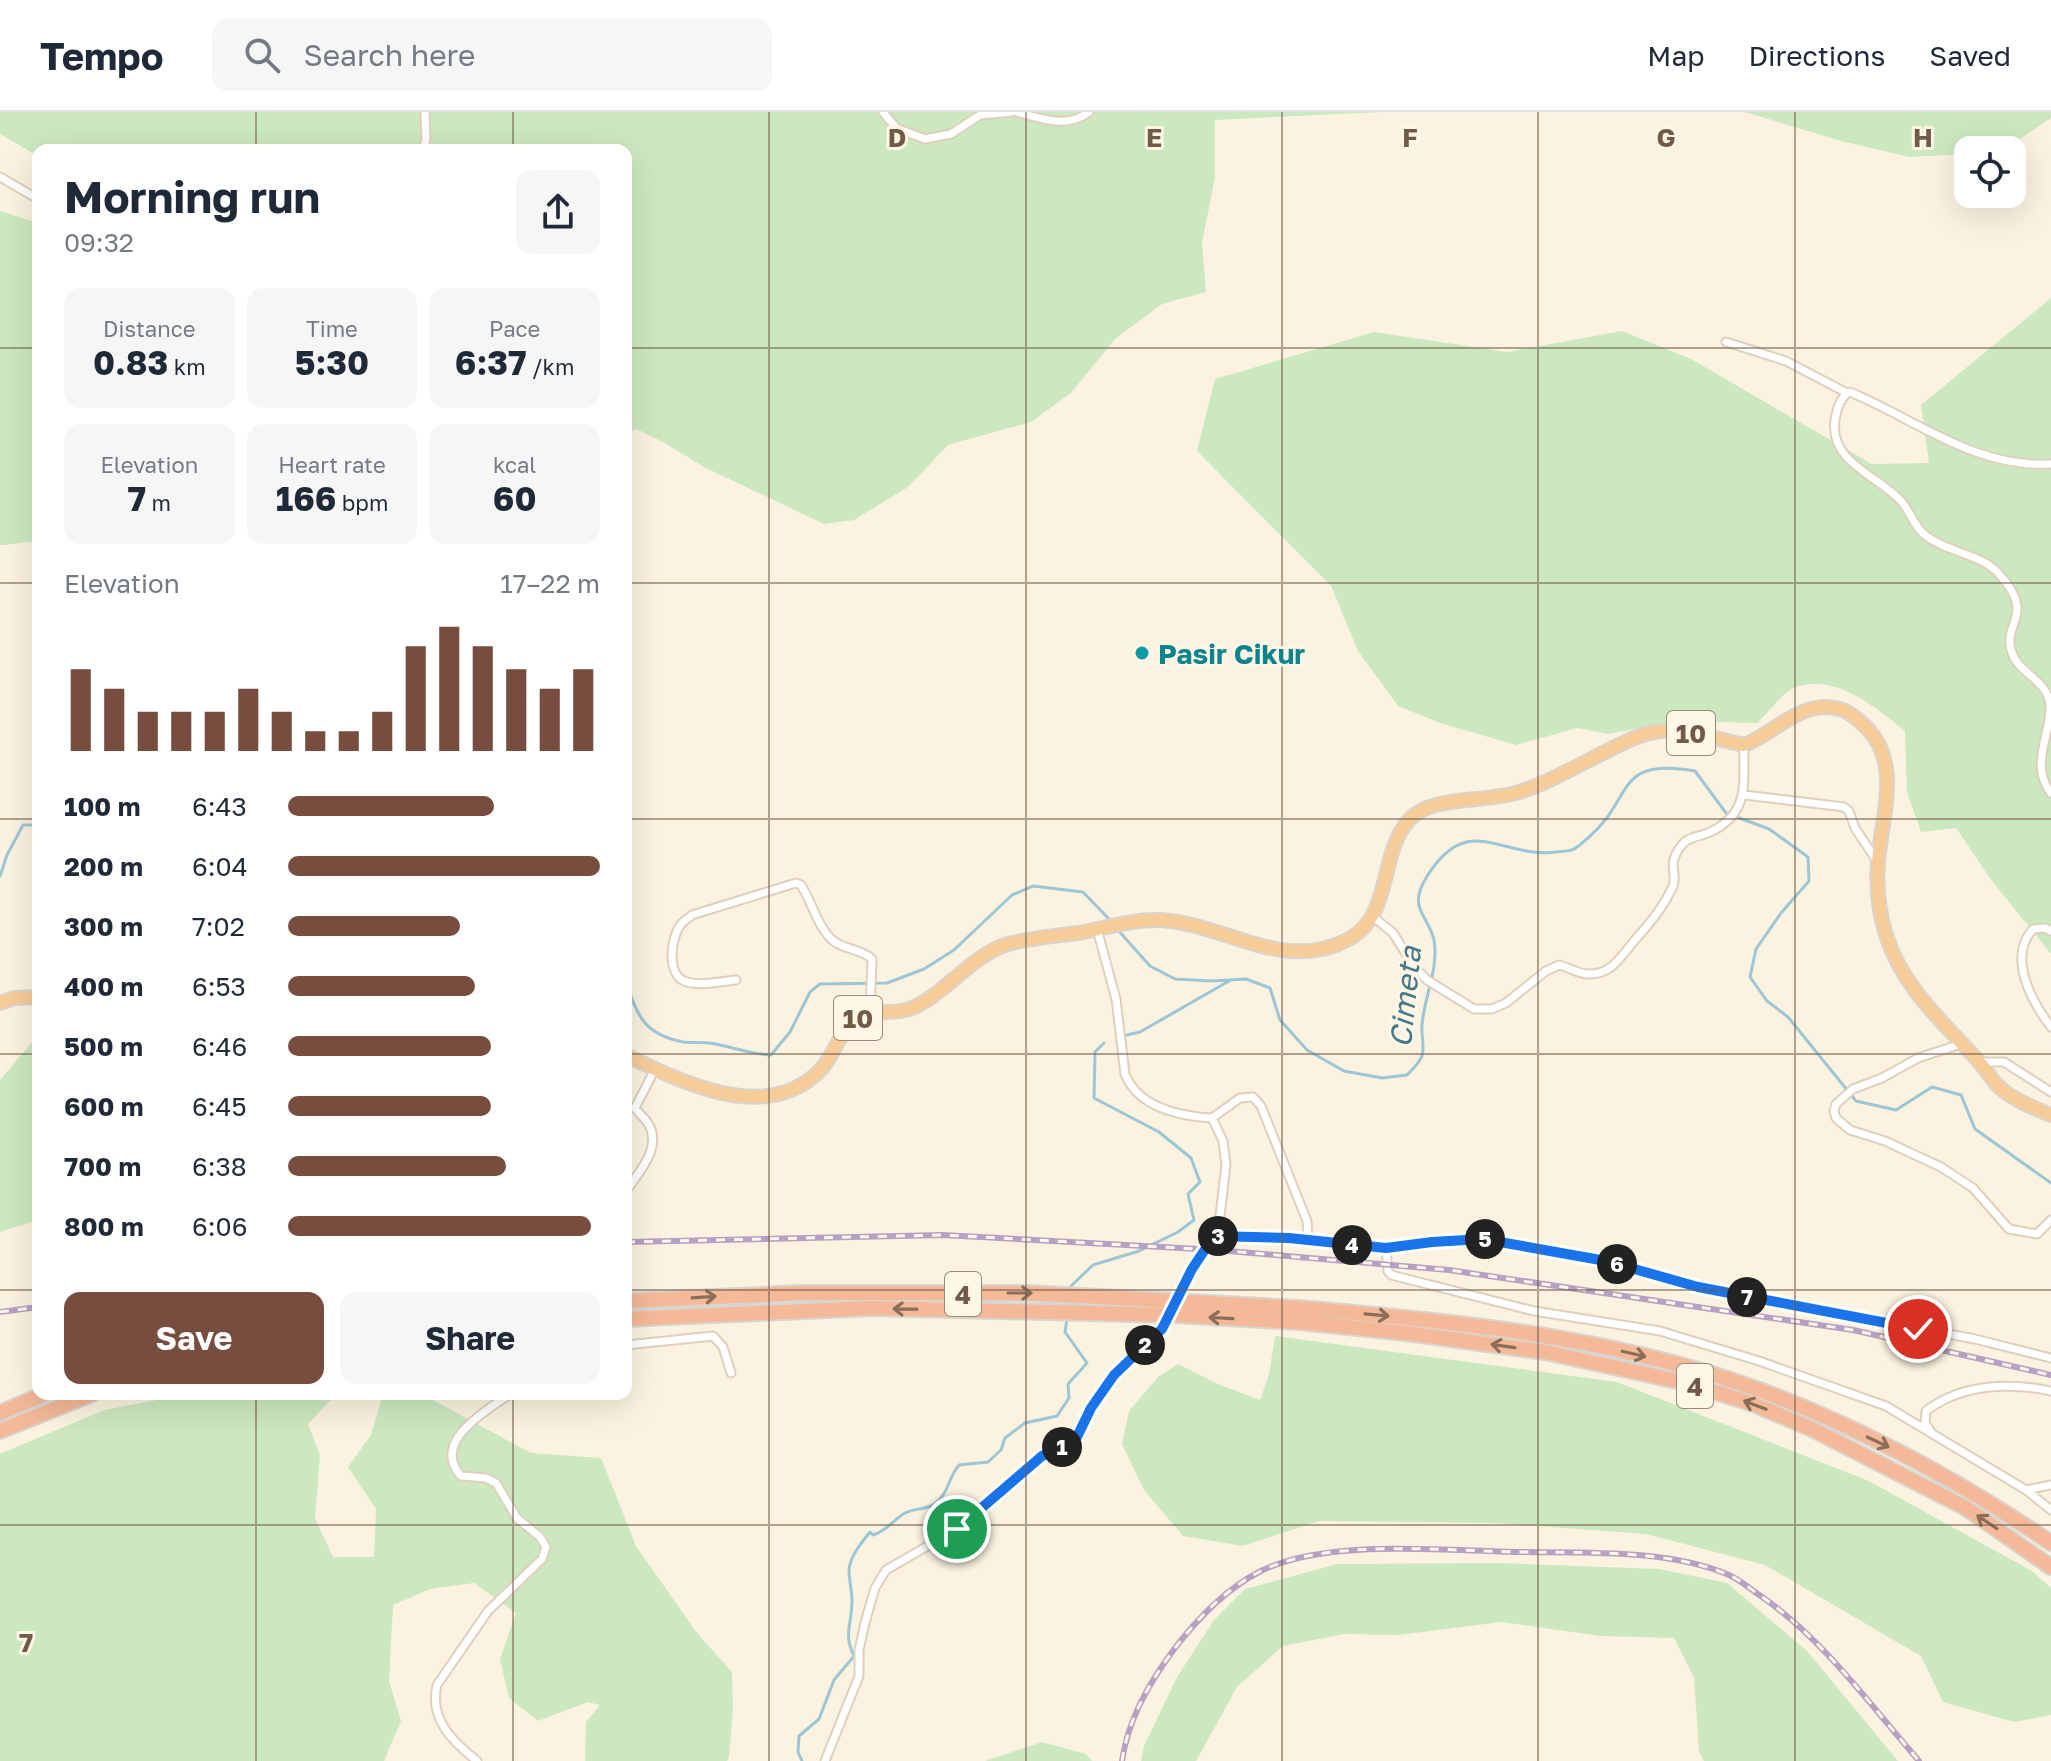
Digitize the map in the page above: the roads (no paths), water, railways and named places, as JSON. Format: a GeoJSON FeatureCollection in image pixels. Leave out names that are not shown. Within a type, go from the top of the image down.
{"type":"FeatureCollection","features":[{"type":"Feature","properties":{"kind":"highway","name":"10"},"geometry":{"type":"LineString","coordinates":[[632,1058],[697,1085],[740,1096],[790,1091],[815,1076],[828,1062],[848,1027],[859,1017],[870,1012],[908,1010],[928,1000],[965,969],[1007,944],[1136,921],[1164,920],[1276,951],[1314,951],[1350,939],[1362,930],[1382,893],[1397,839],[1407,821],[1420,810],[1439,803],[1494,799],[1522,791],[1652,732],[1677,730],[1744,745],[1806,710],[1822,708],[1843,710],[1860,720],[1881,746],[1887,771],[1887,792],[1877,893],[1887,937],[1911,985],[1998,1085],[2019,1101],[2051,1115]]}},
{"type":"Feature","properties":{"kind":"highway"},"geometry":{"type":"LineString","coordinates":[[0,1003],[14,998],[32,997]]}},
{"type":"Feature","properties":{"kind":"highway","name":"4"},"geometry":{"type":"LineString","coordinates":[[632,1301],[802,1293],[1028,1293],[1500,1329],[1670,1363],[1735,1382],[1809,1410],[1896,1450],[1970,1491],[2051,1543]]}},
{"type":"Feature","properties":{"kind":"highway","name":"4"},"geometry":{"type":"LineString","coordinates":[[632,1319],[871,1308],[1299,1315],[1545,1352],[1691,1384],[1753,1404],[1838,1442],[1966,1508],[2051,1567]]}},
{"type":"Feature","properties":{"kind":"highway"},"geometry":{"type":"LineString","coordinates":[[0,1413],[32,1399]]}},
{"type":"Feature","properties":{"kind":"highway"},"geometry":{"type":"LineString","coordinates":[[0,1431],[77,1400]]}},
{"type":"Feature","properties":{"kind":"street"},"geometry":{"type":"LineString","coordinates":[[425,112],[425,144]]}},
{"type":"Feature","properties":{"kind":"street"},"geometry":{"type":"LineString","coordinates":[[883,112],[896,128],[925,139],[951,134],[980,115],[1014,112],[1048,121],[1073,121],[1089,112]]}},
{"type":"Feature","properties":{"kind":"street"},"geometry":{"type":"LineString","coordinates":[[0,177],[32,196]]}},
{"type":"Feature","properties":{"kind":"street"},"geometry":{"type":"LineString","coordinates":[[1726,342],[1786,361],[1949,442],[1987,455],[2036,465],[2051,464]]}},
{"type":"Feature","properties":{"kind":"street"},"geometry":{"type":"LineString","coordinates":[[1847,393],[1840,401],[1834,430],[1847,459],[1902,502],[1925,535],[1995,569],[2016,598],[2019,614],[2010,648],[2015,663],[2032,675],[2048,694],[2051,708],[2042,748],[2046,787],[2051,793]]}},
{"type":"Feature","properties":{"kind":"street"},"geometry":{"type":"LineString","coordinates":[[1372,916],[1393,933],[1413,965],[1427,980],[1474,1009],[1492,1009],[1506,1003],[1546,971],[1559,965],[1585,975],[1603,972],[1622,959],[1661,909],[1674,884],[1671,864],[1681,845],[1688,839],[1710,832],[1736,811],[1744,795],[1744,745]]}},
{"type":"Feature","properties":{"kind":"street"},"geometry":{"type":"LineString","coordinates":[[1744,795],[1844,807],[1878,863]]}},
{"type":"Feature","properties":{"kind":"street"},"geometry":{"type":"LineString","coordinates":[[736,980],[690,982],[678,977],[672,964],[676,934],[681,924],[692,915],[790,883],[801,885],[832,940],[865,953],[872,959],[870,1012]]}},
{"type":"Feature","properties":{"kind":"street"},"geometry":{"type":"LineString","coordinates":[[1102,928],[1116,999],[1125,1074],[1137,1094],[1163,1109],[1212,1118],[1240,1098],[1253,1097],[1261,1106],[1307,1221],[1308,1240]]}},
{"type":"Feature","properties":{"kind":"street"},"geometry":{"type":"LineString","coordinates":[[2051,931],[2033,929],[2027,935],[2022,965],[2039,1011],[2051,1027]]}},
{"type":"Feature","properties":{"kind":"street"},"geometry":{"type":"LineString","coordinates":[[1961,1044],[1918,1058],[1882,1078],[1853,1089],[1836,1104],[1836,1118],[1850,1130],[1885,1141],[1941,1167],[1973,1188],[2009,1229],[2037,1234],[2051,1220]]}},
{"type":"Feature","properties":{"kind":"street"},"geometry":{"type":"LineString","coordinates":[[1979,1062],[2004,1062],[2051,1092]]}},
{"type":"Feature","properties":{"kind":"street"},"geometry":{"type":"LineString","coordinates":[[632,1183],[654,1145],[647,1122],[635,1108],[655,1069]]}},
{"type":"Feature","properties":{"kind":"street"},"geometry":{"type":"LineString","coordinates":[[825,1761],[859,1676],[861,1638],[875,1588],[882,1576],[902,1560],[957,1529],[1042,1456],[1076,1439],[1091,1408],[1114,1375],[1162,1329],[1192,1269],[1214,1236],[1222,1204],[1226,1165],[1223,1141],[1212,1118]]}},
{"type":"Feature","properties":{"kind":"street"},"geometry":{"type":"LineString","coordinates":[[1214,1236],[1308,1240],[1386,1248],[1483,1239],[1564,1252],[1698,1287],[1975,1339],[2051,1358]]}},
{"type":"Feature","properties":{"kind":"street"},"geometry":{"type":"LineString","coordinates":[[1386,1248],[1391,1275],[1534,1311],[1660,1331],[1759,1361],[1886,1406],[2026,1490],[2051,1510]]}},
{"type":"Feature","properties":{"kind":"street"},"geometry":{"type":"LineString","coordinates":[[632,1344],[713,1336],[723,1347],[731,1373]]}},
{"type":"Feature","properties":{"kind":"street"},"geometry":{"type":"LineString","coordinates":[[1932,1434],[1925,1423],[1926,1411],[1957,1393],[1980,1387],[2051,1391]]}},
{"type":"Feature","properties":{"kind":"street"},"geometry":{"type":"LineString","coordinates":[[477,1761],[454,1740],[438,1718],[437,1685],[488,1611],[542,1559],[546,1547],[540,1537],[517,1518],[496,1483],[486,1478],[461,1476],[456,1471],[453,1449],[456,1438],[477,1417],[501,1400]]}},
{"type":"Feature","properties":{"kind":"street"},"geometry":{"type":"LineString","coordinates":[[2026,1490],[2051,1485]]}},
{"type":"Feature","properties":{"kind":"waterway","name":"Cimeta"},"geometry":{"type":"LineString","coordinates":[[1117,929],[1150,966],[1175,979],[1246,979],[1270,988],[1280,1020],[1307,1050],[1344,1071],[1382,1078],[1407,1075],[1422,1056],[1423,1014],[1435,962],[1434,940],[1421,912],[1419,897],[1426,878],[1441,857],[1456,846],[1471,841],[1536,852],[1572,850],[1603,823],[1628,784],[1638,776],[1650,770],[1669,768],[1695,771],[1726,813],[1769,829],[1808,857],[1809,881],[1781,913],[1756,949],[1750,977],[1767,1001],[1788,1017],[1856,1101],[1896,1110],[1932,1087],[1961,1095],[1975,1129],[2051,1183]]}},
{"type":"Feature","properties":{"kind":"waterway","name":"Cimeta"},"geometry":{"type":"LineString","coordinates":[[0,876],[23,825],[32,825]]}},
{"type":"Feature","properties":{"kind":"waterway","name":"Cimeta"},"geometry":{"type":"LineString","coordinates":[[632,999],[644,1022],[670,1039],[771,1055],[790,1032],[810,992],[820,984],[887,983],[924,969],[954,950],[1012,895],[1033,886],[1083,892],[1110,920]]}},
{"type":"Feature","properties":{"kind":"waterway"},"geometry":{"type":"LineString","coordinates":[[1127,1035],[1140,1032],[1229,981]]}},
{"type":"Feature","properties":{"kind":"waterway"},"geometry":{"type":"LineString","coordinates":[[1070,1291],[1070,1287],[1093,1265],[1139,1251],[1178,1232],[1194,1220],[1188,1194],[1200,1182],[1191,1158],[1159,1132],[1094,1098],[1095,1052],[1104,1043]]}},
{"type":"Feature","properties":{"kind":"waterway"},"geometry":{"type":"LineString","coordinates":[[802,1761],[798,1752],[799,1736],[819,1719],[834,1680],[854,1656],[849,1635],[852,1601],[849,1570],[857,1550],[870,1532],[873,1535],[878,1533],[905,1513],[936,1503],[959,1465],[988,1462],[1001,1450],[1005,1438],[1025,1423],[1057,1416],[1069,1398],[1068,1384],[1087,1363],[1065,1332],[1067,1319]]}},
{"type":"Feature","properties":{"kind":"railway"},"geometry":{"type":"LineString","coordinates":[[632,1242],[943,1235],[1217,1250],[1449,1270],[1853,1330],[2051,1375]]}},
{"type":"Feature","properties":{"kind":"railway"},"geometry":{"type":"LineString","coordinates":[[0,1312],[32,1308]]}},
{"type":"Feature","properties":{"kind":"railway"},"geometry":{"type":"LineString","coordinates":[[1122,1761],[1134,1717],[1155,1677],[1191,1628],[1223,1596],[1248,1578],[1288,1561],[1319,1554],[1387,1549],[1626,1554],[1680,1561],[1729,1575],[1801,1628],[1862,1693],[1919,1761]]}},
{"type":"Feature","properties":{"kind":"place","name":"Pasir Cikur"},"geometry":{"type":"Point","coordinates":[1142,653]}}]}
